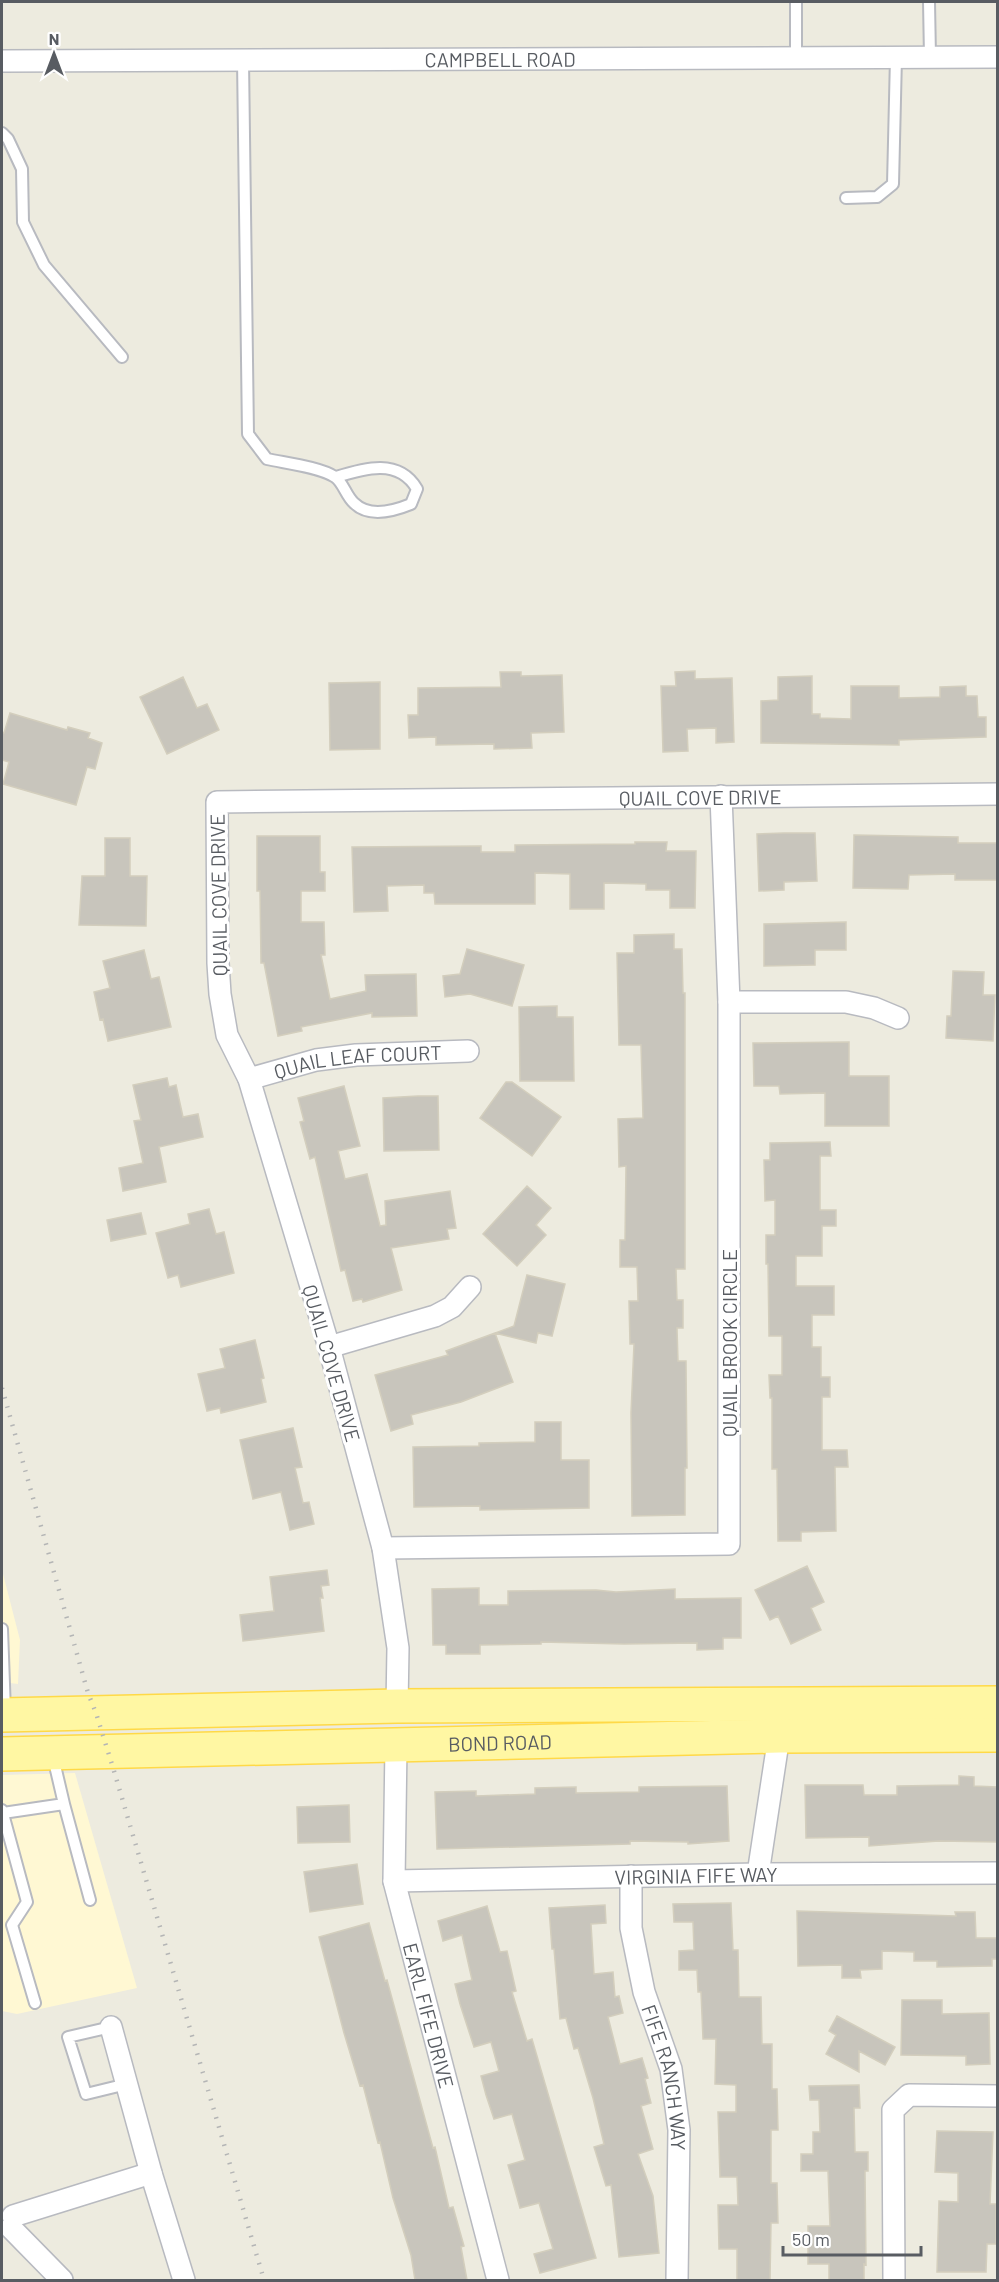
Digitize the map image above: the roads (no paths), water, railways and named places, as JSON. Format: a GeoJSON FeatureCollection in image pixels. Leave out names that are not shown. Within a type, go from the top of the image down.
{"type":"FeatureCollection","features":[{"type":"Feature","properties":{"kind":"main road","name":"BOND ROAD"},"geometry":{"type":"LineString","coordinates":[[3,1715],[397,1706],[983,1703]]}},
{"type":"Feature","properties":{"kind":"main road"},"geometry":{"type":"LineString","coordinates":[[779,1736],[782,1728],[793,1719],[936,1716],[983,1703]]}},
{"type":"Feature","properties":{"kind":"main road"},"geometry":{"type":"LineString","coordinates":[[396,1746],[404,1731],[413,1726],[437,1723],[583,1719],[611,1705]]}},
{"type":"Feature","properties":{"kind":"main road"},"geometry":{"type":"LineString","coordinates":[[191,1750],[229,1736],[281,1728],[347,1727],[364,1724],[397,1706]]}},
{"type":"Feature","properties":{"kind":"main road","name":"BOND ROAD"},"geometry":{"type":"LineString","coordinates":[[2,1754],[779,1736],[998,1735]]}},
{"type":"Feature","properties":{"kind":"street","name":"CAMPBELL ROAD"},"geometry":{"type":"LineString","coordinates":[[2,61],[998,57]]}},
{"type":"Feature","properties":{"kind":"street","name":"QUAIL COVE DRIVE"},"geometry":{"type":"LineString","coordinates":[[397,1706],[398,1648],[383,1548],[329,1347],[249,1079],[227,1035],[220,994],[217,802],[998,794]]}},
{"type":"Feature","properties":{"kind":"street","name":"QUAIL BROOK CIRCLE"},"geometry":{"type":"LineString","coordinates":[[383,1548],[729,1544],[729,1002],[721,796]]}},
{"type":"Feature","properties":{"kind":"street"},"geometry":{"type":"LineString","coordinates":[[729,1002],[846,1002],[874,1008],[898,1018]]}},
{"type":"Feature","properties":{"kind":"street","name":"QUAIL LEAF COURT"},"geometry":{"type":"LineString","coordinates":[[249,1079],[316,1060],[356,1055],[468,1051]]}},
{"type":"Feature","properties":{"kind":"street"},"geometry":{"type":"LineString","coordinates":[[329,1347],[435,1316],[452,1307],[470,1287]]}},
{"type":"Feature","properties":{"kind":"street"},"geometry":{"type":"LineString","coordinates":[[758,1874],[779,1736]]}},
{"type":"Feature","properties":{"kind":"street","name":"EARL FIFE DRIVE"},"geometry":{"type":"LineString","coordinates":[[396,1746],[394,1881],[498,2280]]}},
{"type":"Feature","properties":{"kind":"street","name":"VIRGINIA FIFE WAY"},"geometry":{"type":"LineString","coordinates":[[394,1881],[758,1874],[998,1873]]}},
{"type":"Feature","properties":{"kind":"street","name":"FIFE RANCH WAY"},"geometry":{"type":"LineString","coordinates":[[631,1876],[631,1928],[644,1992],[671,2069],[679,2130],[677,2280]]}},
{"type":"Feature","properties":{"kind":"street"},"geometry":{"type":"LineString","coordinates":[[111,2027],[151,2173],[184,2280]]}},
{"type":"Feature","properties":{"kind":"street"},"geometry":{"type":"LineString","coordinates":[[894,2280],[893,2110],[909,2096],[998,2096]]}},
{"type":"Feature","properties":{"kind":"street"},"geometry":{"type":"LineString","coordinates":[[62,2280],[7,2220],[151,2173]]}},
{"type":"Feature","properties":{"kind":"lane"},"geometry":{"type":"LineString","coordinates":[[796,2],[796,58]]}},
{"type":"Feature","properties":{"kind":"lane"},"geometry":{"type":"LineString","coordinates":[[929,2],[930,57]]}},
{"type":"Feature","properties":{"kind":"lane"},"geometry":{"type":"LineString","coordinates":[[846,198],[877,197],[893,184],[896,57]]}},
{"type":"Feature","properties":{"kind":"lane"},"geometry":{"type":"LineString","coordinates":[[243,60],[248,434],[267,459],[308,467],[336,477],[354,504],[373,512],[396,510],[411,504],[417,489],[410,478],[387,467],[357,470],[336,477]]}},
{"type":"Feature","properties":{"kind":"lane"},"geometry":{"type":"LineString","coordinates":[[2,133],[8,139],[22,169],[23,222],[44,265],[122,357]]}},
{"type":"Feature","properties":{"kind":"lane"},"geometry":{"type":"LineString","coordinates":[[2,1634],[3,1715]]}},
{"type":"Feature","properties":{"kind":"lane"},"geometry":{"type":"LineString","coordinates":[[52,1753],[90,1900]]}},
{"type":"Feature","properties":{"kind":"lane"},"geometry":{"type":"LineString","coordinates":[[35,2003],[12,1925],[27,1902],[2,1811],[64,1804]]}},
{"type":"Feature","properties":{"kind":"lane"},"geometry":{"type":"LineString","coordinates":[[111,2027],[68,2037],[86,2094],[127,2084]]}},
{"type":"Feature","properties":{"kind":"railway"},"geometry":{"type":"LineString","coordinates":[[2,1388],[88,1693],[114,1771],[264,2280]]}}]}
